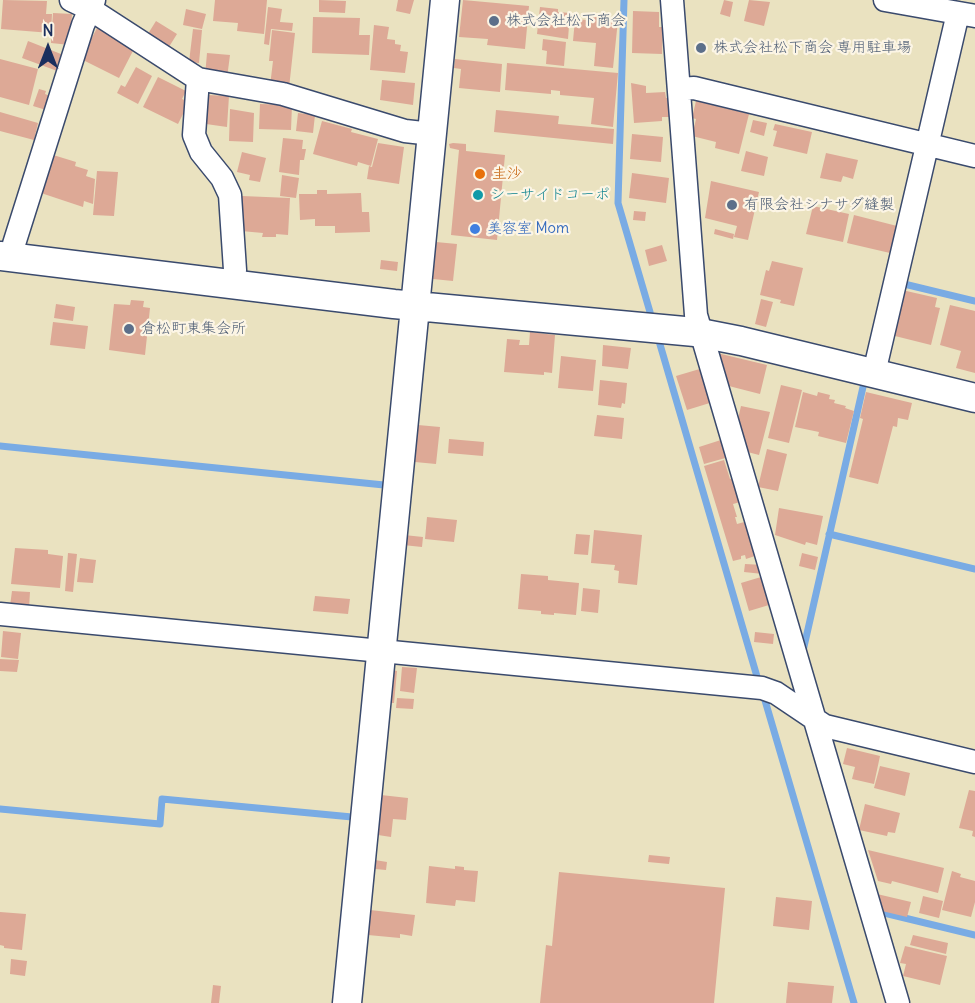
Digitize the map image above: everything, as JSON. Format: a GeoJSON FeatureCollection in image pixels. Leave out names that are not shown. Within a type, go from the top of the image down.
{"type":"FeatureCollection","features":[{"type":"Feature","properties":{"kind":"street"},"geometry":{"type":"LineString","coordinates":[[347,1003],[445,0]]}},
{"type":"Feature","properties":{"kind":"street"},"geometry":{"type":"LineString","coordinates":[[672,0],[696,315],[898,1003]]}},
{"type":"Feature","properties":{"kind":"street"},"geometry":{"type":"LineString","coordinates":[[874,373],[927,144],[966,14],[885,0]]}},
{"type":"Feature","properties":{"kind":"street"},"geometry":{"type":"LineString","coordinates":[[432,134],[405,131],[283,94],[198,79],[85,3],[83,25],[14,244],[6,256],[415,306],[701,333],[975,398]]}},
{"type":"Feature","properties":{"kind":"street"},"geometry":{"type":"LineString","coordinates":[[198,79],[194,135],[201,152],[222,178],[230,195],[235,270],[233,284]]}},
{"type":"Feature","properties":{"kind":"street"},"geometry":{"type":"LineString","coordinates":[[679,89],[694,88],[975,156]]}},
{"type":"Feature","properties":{"kind":"street"},"geometry":{"type":"LineString","coordinates":[[0,614],[762,688],[777,693],[825,726],[975,762]]}},
{"type":"Feature","properties":{"kind":"building"},"geometry":{"type":"Polygon","coordinates":[[[3,0],[47,1],[46,14],[52,14],[51,33],[1,29],[3,0]]]}},
{"type":"Feature","properties":{"kind":"building"},"geometry":{"type":"Polygon","coordinates":[[[215,0],[267,0],[264,34],[237,31],[238,23],[213,21],[215,0]]]}},
{"type":"Feature","properties":{"kind":"building"},"geometry":{"type":"Polygon","coordinates":[[[319,0],[346,1],[345,13],[319,12],[319,0]]]}},
{"type":"Feature","properties":{"kind":"building"},"geometry":{"type":"Polygon","coordinates":[[[398,0],[414,0],[410,14],[396,11],[398,0]]]}},
{"type":"Feature","properties":{"kind":"building"},"geometry":{"type":"Polygon","coordinates":[[[463,0],[529,6],[525,49],[487,45],[488,39],[459,37],[463,0]]]}},
{"type":"Feature","properties":{"kind":"building"},"geometry":{"type":"Polygon","coordinates":[[[724,0],[733,2],[730,17],[720,14],[724,0]]]}},
{"type":"Feature","properties":{"kind":"building"},"geometry":{"type":"Polygon","coordinates":[[[749,0],[770,2],[764,26],[744,21],[749,0]]]}},
{"type":"Feature","properties":{"kind":"building"},"geometry":{"type":"Polygon","coordinates":[[[268,7],[282,9],[280,22],[293,23],[292,31],[271,29],[269,45],[264,44],[268,7]]]}},
{"type":"Feature","properties":{"kind":"building"},"geometry":{"type":"Polygon","coordinates":[[[540,7],[570,13],[568,39],[537,34],[540,7]]]}},
{"type":"Feature","properties":{"kind":"building"},"geometry":{"type":"Polygon","coordinates":[[[186,9],[206,14],[202,29],[183,25],[186,9]]]}},
{"type":"Feature","properties":{"kind":"building"},"geometry":{"type":"Polygon","coordinates":[[[633,11],[659,12],[659,27],[663,27],[662,54],[632,53],[633,11]]]}},
{"type":"Feature","properties":{"kind":"building"},"geometry":{"type":"Polygon","coordinates":[[[53,13],[72,14],[70,45],[51,43],[53,13]]]}},
{"type":"Feature","properties":{"kind":"building"},"geometry":{"type":"Polygon","coordinates":[[[588,13],[598,14],[598,18],[618,20],[613,68],[594,66],[596,43],[573,41],[575,19],[587,20],[588,13]]]}},
{"type":"Feature","properties":{"kind":"building"},"geometry":{"type":"Polygon","coordinates":[[[313,17],[360,18],[359,35],[370,35],[369,55],[312,53],[313,17]]]}},
{"type":"Feature","properties":{"kind":"building"},"geometry":{"type":"Polygon","coordinates":[[[156,21],[177,34],[167,50],[146,37],[156,21]]]}},
{"type":"Feature","properties":{"kind":"building"},"geometry":{"type":"Polygon","coordinates":[[[374,25],[389,27],[387,39],[395,40],[395,44],[401,45],[400,51],[408,52],[405,73],[370,70],[374,25]]]}},
{"type":"Feature","properties":{"kind":"building"},"geometry":{"type":"Polygon","coordinates":[[[97,28],[135,47],[119,78],[81,59],[97,28]]]}},
{"type":"Feature","properties":{"kind":"building"},"geometry":{"type":"Polygon","coordinates":[[[193,29],[202,30],[199,63],[189,62],[193,29]]]}},
{"type":"Feature","properties":{"kind":"building"},"geometry":{"type":"Polygon","coordinates":[[[272,30],[295,33],[289,88],[270,86],[273,61],[269,61],[272,30]]]}},
{"type":"Feature","properties":{"kind":"building"},"geometry":{"type":"Polygon","coordinates":[[[543,39],[566,42],[564,66],[546,64],[547,51],[542,50],[543,39]]]}},
{"type":"Feature","properties":{"kind":"building"},"geometry":{"type":"Polygon","coordinates":[[[28,41],[66,56],[60,72],[22,58],[28,41]]]}},
{"type":"Feature","properties":{"kind":"building"},"geometry":{"type":"Polygon","coordinates":[[[207,53],[230,55],[227,78],[205,76],[207,53]]]}},
{"type":"Feature","properties":{"kind":"building"},"geometry":{"type":"Polygon","coordinates":[[[0,59],[38,69],[29,105],[0,97],[0,59]]]}},
{"type":"Feature","properties":{"kind":"building"},"geometry":{"type":"Polygon","coordinates":[[[455,59],[502,64],[500,92],[459,88],[461,69],[454,68],[455,59]]]}},
{"type":"Feature","properties":{"kind":"building"},"geometry":{"type":"Polygon","coordinates":[[[507,63],[618,73],[613,127],[591,124],[594,98],[560,95],[560,91],[551,90],[551,94],[505,90],[507,63]]]}},
{"type":"Feature","properties":{"kind":"building"},"geometry":{"type":"Polygon","coordinates":[[[136,67],[152,76],[138,104],[117,93],[121,85],[125,87],[136,67]]]}},
{"type":"Feature","properties":{"kind":"building"},"geometry":{"type":"Polygon","coordinates":[[[158,77],[186,91],[182,99],[189,102],[178,124],[143,107],[158,77]]]}},
{"type":"Feature","properties":{"kind":"building"},"geometry":{"type":"Polygon","coordinates":[[[382,80],[415,83],[413,105],[380,100],[382,80]]]}},
{"type":"Feature","properties":{"kind":"building"},"geometry":{"type":"Polygon","coordinates":[[[631,83],[646,86],[646,93],[665,92],[666,98],[669,98],[671,117],[662,117],[662,121],[634,123],[631,83]]]}},
{"type":"Feature","properties":{"kind":"building"},"geometry":{"type":"Polygon","coordinates":[[[39,89],[46,91],[45,94],[50,96],[46,110],[33,106],[39,89]]]}},
{"type":"Feature","properties":{"kind":"building"},"geometry":{"type":"Polygon","coordinates":[[[207,95],[229,96],[227,127],[206,124],[207,95]]]}},
{"type":"Feature","properties":{"kind":"building"},"geometry":{"type":"Polygon","coordinates":[[[696,101],[749,114],[739,154],[715,148],[716,142],[692,136],[696,119],[692,118],[696,101]]]}},
{"type":"Feature","properties":{"kind":"building"},"geometry":{"type":"Polygon","coordinates":[[[260,104],[292,105],[291,130],[259,129],[260,104]]]}},
{"type":"Feature","properties":{"kind":"building"},"geometry":{"type":"Polygon","coordinates":[[[230,109],[254,113],[253,142],[229,141],[230,109]]]}},
{"type":"Feature","properties":{"kind":"building"},"geometry":{"type":"Polygon","coordinates":[[[496,110],[559,116],[558,124],[614,129],[613,144],[494,132],[496,110]]]}},
{"type":"Feature","properties":{"kind":"building"},"geometry":{"type":"Polygon","coordinates":[[[0,112],[38,123],[34,140],[0,131],[0,112]]]}},
{"type":"Feature","properties":{"kind":"building"},"geometry":{"type":"Polygon","coordinates":[[[298,113],[315,115],[313,133],[296,131],[298,113]]]}},
{"type":"Feature","properties":{"kind":"building"},"geometry":{"type":"Polygon","coordinates":[[[753,120],[767,123],[764,136],[750,132],[753,120]]]}},
{"type":"Feature","properties":{"kind":"building"},"geometry":{"type":"Polygon","coordinates":[[[322,121],[378,139],[371,166],[358,162],[357,166],[313,154],[322,121]]]}},
{"type":"Feature","properties":{"kind":"building"},"geometry":{"type":"Polygon","coordinates":[[[775,124],[812,132],[807,154],[773,146],[777,131],[773,130],[775,124]]]}},
{"type":"Feature","properties":{"kind":"building"},"geometry":{"type":"Polygon","coordinates":[[[632,134],[663,137],[661,162],[630,159],[632,134]]]}},
{"type":"Feature","properties":{"kind":"building"},"geometry":{"type":"Polygon","coordinates":[[[283,138],[303,140],[302,149],[306,149],[304,160],[300,160],[299,175],[279,172],[283,138]]]}},
{"type":"Feature","properties":{"kind":"building"},"geometry":{"type":"Polygon","coordinates":[[[378,143],[404,147],[399,184],[367,179],[369,166],[372,167],[378,143]]]}},
{"type":"Feature","properties":{"kind":"building","name":"シーサイドコーポ"},"geometry":{"type":"Polygon","coordinates":[[[449,144],[466,144],[466,151],[505,155],[497,240],[451,235],[459,150],[450,148],[449,144]]]}},
{"type":"Feature","properties":{"kind":"building"},"geometry":{"type":"Polygon","coordinates":[[[746,151],[768,157],[764,176],[741,171],[746,151]]]}},
{"type":"Feature","properties":{"kind":"building"},"geometry":{"type":"Polygon","coordinates":[[[242,152],[266,158],[260,182],[249,180],[250,175],[237,172],[242,152]]]}},
{"type":"Feature","properties":{"kind":"building"},"geometry":{"type":"Polygon","coordinates":[[[826,153],[858,160],[853,179],[843,176],[841,182],[820,178],[826,153]]]}},
{"type":"Feature","properties":{"kind":"building"},"geometry":{"type":"Polygon","coordinates":[[[50,154],[76,162],[75,166],[88,170],[86,176],[95,179],[93,204],[84,201],[83,207],[38,192],[50,154]]]}},
{"type":"Feature","properties":{"kind":"building"},"geometry":{"type":"Polygon","coordinates":[[[97,171],[118,172],[114,216],[93,215],[97,171]]]}},
{"type":"Feature","properties":{"kind":"building"},"geometry":{"type":"Polygon","coordinates":[[[632,173],[669,178],[666,203],[629,198],[632,173]]]}},
{"type":"Feature","properties":{"kind":"building"},"geometry":{"type":"Polygon","coordinates":[[[282,175],[299,178],[296,198],[280,196],[282,175]]]}},
{"type":"Feature","properties":{"kind":"building"},"geometry":{"type":"Polygon","coordinates":[[[711,181],[759,192],[748,240],[734,237],[737,226],[705,218],[711,181]]]}},
{"type":"Feature","properties":{"kind":"building"},"geometry":{"type":"Polygon","coordinates":[[[317,190],[327,190],[327,194],[361,193],[362,212],[369,212],[370,232],[335,233],[335,226],[315,226],[315,219],[300,220],[299,194],[317,194],[317,190]]]}},
{"type":"Feature","properties":{"kind":"building"},"geometry":{"type":"Polygon","coordinates":[[[242,196],[290,198],[288,235],[276,234],[276,237],[262,237],[263,233],[241,231],[242,196]]]}},
{"type":"Feature","properties":{"kind":"building"},"geometry":{"type":"Polygon","coordinates":[[[813,206],[849,214],[843,242],[806,234],[813,206]]]}},
{"type":"Feature","properties":{"kind":"building"},"geometry":{"type":"Polygon","coordinates":[[[634,211],[646,212],[645,221],[633,220],[634,211]]]}},
{"type":"Feature","properties":{"kind":"building"},"geometry":{"type":"Polygon","coordinates":[[[854,215],[897,226],[890,253],[847,243],[854,215]]]}},
{"type":"Feature","properties":{"kind":"building"},"geometry":{"type":"Polygon","coordinates":[[[715,229],[734,234],[733,239],[714,234],[715,229]]]}},
{"type":"Feature","properties":{"kind":"building"},"geometry":{"type":"Polygon","coordinates":[[[436,242],[457,244],[453,281],[433,279],[436,242]]]}},
{"type":"Feature","properties":{"kind":"building"},"geometry":{"type":"Polygon","coordinates":[[[662,245],[667,261],[649,266],[645,250],[662,245]]]}},
{"type":"Feature","properties":{"kind":"building"},"geometry":{"type":"Polygon","coordinates":[[[381,260],[398,262],[397,271],[380,269],[381,260]]]}},
{"type":"Feature","properties":{"kind":"building"},"geometry":{"type":"Polygon","coordinates":[[[772,261],[803,268],[794,306],[760,295],[766,270],[769,271],[772,261]]]}},
{"type":"Feature","properties":{"kind":"building"},"geometry":{"type":"Polygon","coordinates":[[[902,290],[937,298],[935,307],[940,308],[931,345],[891,335],[902,290]]]}},
{"type":"Feature","properties":{"kind":"building"},"geometry":{"type":"Polygon","coordinates":[[[761,299],[773,302],[766,327],[755,324],[761,299]]]}},
{"type":"Feature","properties":{"kind":"building","name":"倉松町東集会所"},"geometry":{"type":"Polygon","coordinates":[[[131,300],[144,301],[143,307],[150,308],[145,355],[109,350],[114,304],[130,305],[131,300]]]}},
{"type":"Feature","properties":{"kind":"building"},"geometry":{"type":"Polygon","coordinates":[[[56,304],[75,307],[73,321],[54,318],[56,304]]]}},
{"type":"Feature","properties":{"kind":"building"},"geometry":{"type":"Polygon","coordinates":[[[950,305],[975,311],[975,373],[956,368],[961,351],[940,345],[950,305]]]}},
{"type":"Feature","properties":{"kind":"building"},"geometry":{"type":"Polygon","coordinates":[[[53,322],[88,326],[85,349],[50,345],[53,322]]]}},
{"type":"Feature","properties":{"kind":"building"},"geometry":{"type":"Polygon","coordinates":[[[530,332],[555,335],[552,373],[544,372],[544,375],[504,372],[507,339],[520,340],[519,345],[529,345],[530,332]]]}},
{"type":"Feature","properties":{"kind":"building"},"geometry":{"type":"Polygon","coordinates":[[[603,345],[631,348],[628,369],[602,366],[603,345]]]}},
{"type":"Feature","properties":{"kind":"building"},"geometry":{"type":"Polygon","coordinates":[[[717,353],[767,365],[760,394],[721,384],[717,353]]]}},
{"type":"Feature","properties":{"kind":"building"},"geometry":{"type":"Polygon","coordinates":[[[561,356],[596,360],[593,391],[558,388],[561,356]]]}},
{"type":"Feature","properties":{"kind":"building"},"geometry":{"type":"Polygon","coordinates":[[[703,368],[713,402],[687,410],[676,376],[703,368]]]}},
{"type":"Feature","properties":{"kind":"building"},"geometry":{"type":"Polygon","coordinates":[[[600,380],[627,383],[625,404],[622,403],[621,408],[598,405],[600,380]]]}},
{"type":"Feature","properties":{"kind":"building"},"geometry":{"type":"Polygon","coordinates":[[[781,385],[802,390],[789,443],[768,438],[781,385]]]}},
{"type":"Feature","properties":{"kind":"building"},"geometry":{"type":"Polygon","coordinates":[[[803,392],[817,396],[818,392],[830,395],[829,399],[835,400],[834,403],[854,411],[846,443],[818,436],[819,432],[795,427],[803,392]]]}},
{"type":"Feature","properties":{"kind":"building"},"geometry":{"type":"Polygon","coordinates":[[[866,392],[912,403],[908,420],[898,418],[897,427],[893,426],[878,484],[849,477],[863,419],[860,418],[866,392]]]}},
{"type":"Feature","properties":{"kind":"building"},"geometry":{"type":"Polygon","coordinates":[[[741,406],[770,412],[759,455],[740,450],[735,432],[741,406]]]}},
{"type":"Feature","properties":{"kind":"building"},"geometry":{"type":"Polygon","coordinates":[[[597,415],[624,418],[622,439],[594,436],[597,415]]]}},
{"type":"Feature","properties":{"kind":"building"},"geometry":{"type":"Polygon","coordinates":[[[418,425],[440,427],[436,464],[415,462],[418,425]]]}},
{"type":"Feature","properties":{"kind":"building"},"geometry":{"type":"Polygon","coordinates":[[[449,439],[484,442],[483,456],[448,453],[449,439]]]}},
{"type":"Feature","properties":{"kind":"building"},"geometry":{"type":"Polygon","coordinates":[[[724,439],[729,457],[704,464],[699,447],[724,439]]]}},
{"type":"Feature","properties":{"kind":"building"},"geometry":{"type":"Polygon","coordinates":[[[767,449],[787,454],[778,491],[758,487],[767,449]]]}},
{"type":"Feature","properties":{"kind":"building"},"geometry":{"type":"Polygon","coordinates":[[[724,460],[730,479],[736,477],[744,501],[733,504],[737,524],[748,521],[758,555],[746,559],[745,555],[733,561],[704,466],[724,460]]]}},
{"type":"Feature","properties":{"kind":"building"},"geometry":{"type":"Polygon","coordinates":[[[779,508],[823,516],[817,545],[806,542],[805,545],[775,535],[779,508]]]}},
{"type":"Feature","properties":{"kind":"building"},"geometry":{"type":"Polygon","coordinates":[[[427,517],[457,520],[454,542],[425,539],[427,517]]]}},
{"type":"Feature","properties":{"kind":"building"},"geometry":{"type":"Polygon","coordinates":[[[594,530],[642,535],[637,585],[618,583],[619,571],[614,570],[615,565],[591,563],[594,530]]]}},
{"type":"Feature","properties":{"kind":"building"},"geometry":{"type":"Polygon","coordinates":[[[576,534],[590,535],[588,555],[574,554],[576,534]]]}},
{"type":"Feature","properties":{"kind":"building"},"geometry":{"type":"Polygon","coordinates":[[[404,535],[423,537],[422,547],[403,545],[404,535]]]}},
{"type":"Feature","properties":{"kind":"building"},"geometry":{"type":"Polygon","coordinates":[[[15,548],[48,550],[48,554],[63,556],[60,588],[11,584],[15,548]]]}},
{"type":"Feature","properties":{"kind":"building"},"geometry":{"type":"Polygon","coordinates":[[[68,553],[77,554],[73,592],[65,591],[68,553]]]}},
{"type":"Feature","properties":{"kind":"building"},"geometry":{"type":"Polygon","coordinates":[[[802,553],[818,557],[815,570],[799,566],[802,553]]]}},
{"type":"Feature","properties":{"kind":"building"},"geometry":{"type":"Polygon","coordinates":[[[80,558],[96,560],[93,583],[77,582],[80,558]]]}},
{"type":"Feature","properties":{"kind":"building"},"geometry":{"type":"Polygon","coordinates":[[[745,564],[764,565],[763,574],[744,572],[745,564]]]}},
{"type":"Feature","properties":{"kind":"building"},"geometry":{"type":"Polygon","coordinates":[[[521,574],[548,576],[548,580],[579,583],[576,615],[541,614],[541,611],[518,609],[521,574]]]}},
{"type":"Feature","properties":{"kind":"building"},"geometry":{"type":"Polygon","coordinates":[[[761,577],[769,605],[749,611],[741,583],[761,577]]]}},
{"type":"Feature","properties":{"kind":"building"},"geometry":{"type":"Polygon","coordinates":[[[583,588],[600,590],[598,613],[581,611],[583,588]]]}},
{"type":"Feature","properties":{"kind":"building"},"geometry":{"type":"Polygon","coordinates":[[[12,591],[30,592],[29,608],[10,606],[12,591]]]}},
{"type":"Feature","properties":{"kind":"building"},"geometry":{"type":"Polygon","coordinates":[[[315,596],[350,599],[348,614],[313,611],[315,596]]]}},
{"type":"Feature","properties":{"kind":"building"},"geometry":{"type":"Polygon","coordinates":[[[3,631],[21,633],[18,659],[1,657],[3,631]]]}},
{"type":"Feature","properties":{"kind":"building"},"geometry":{"type":"Polygon","coordinates":[[[755,632],[774,634],[773,644],[754,642],[755,632]]]}},
{"type":"Feature","properties":{"kind":"building"},"geometry":{"type":"Polygon","coordinates":[[[0,659],[19,660],[17,672],[0,671],[0,659]]]}},
{"type":"Feature","properties":{"kind":"building"},"geometry":{"type":"Polygon","coordinates":[[[402,667],[417,668],[414,693],[400,691],[402,667]]]}},
{"type":"Feature","properties":{"kind":"building"},"geometry":{"type":"Polygon","coordinates":[[[392,670],[397,671],[394,703],[389,703],[392,670]]]}},
{"type":"Feature","properties":{"kind":"building"},"geometry":{"type":"Polygon","coordinates":[[[397,698],[414,699],[413,709],[396,708],[397,698]]]}},
{"type":"Feature","properties":{"kind":"building"},"geometry":{"type":"Polygon","coordinates":[[[847,748],[880,756],[874,784],[852,779],[855,767],[843,764],[847,748]]]}},
{"type":"Feature","properties":{"kind":"building"},"geometry":{"type":"Polygon","coordinates":[[[880,766],[910,773],[905,796],[874,788],[880,766]]]}},
{"type":"Feature","properties":{"kind":"building"},"geometry":{"type":"Polygon","coordinates":[[[969,790],[975,791],[975,837],[972,836],[973,831],[959,828],[969,790]]]}},
{"type":"Feature","properties":{"kind":"building"},"geometry":{"type":"Polygon","coordinates":[[[381,795],[408,798],[406,820],[393,819],[391,837],[378,835],[381,795]]]}},
{"type":"Feature","properties":{"kind":"building"},"geometry":{"type":"Polygon","coordinates":[[[865,804],[900,813],[895,833],[888,832],[887,836],[859,830],[865,804]]]}},
{"type":"Feature","properties":{"kind":"building"},"geometry":{"type":"Polygon","coordinates":[[[868,850],[944,868],[938,893],[892,881],[891,884],[878,881],[868,850]]]}},
{"type":"Feature","properties":{"kind":"building"},"geometry":{"type":"Polygon","coordinates":[[[649,855],[670,857],[669,864],[648,862],[649,855]]]}},
{"type":"Feature","properties":{"kind":"building"},"geometry":{"type":"Polygon","coordinates":[[[375,860],[387,862],[386,870],[375,869],[375,860]]]}},
{"type":"Feature","properties":{"kind":"building"},"geometry":{"type":"Polygon","coordinates":[[[429,866],[455,869],[455,866],[464,867],[464,870],[478,871],[475,902],[456,900],[455,906],[426,903],[429,866]]]}},
{"type":"Feature","properties":{"kind":"building"},"geometry":{"type":"Polygon","coordinates":[[[952,871],[961,874],[960,877],[975,881],[975,902],[971,917],[942,910],[952,871]]]}},
{"type":"Feature","properties":{"kind":"building"},"geometry":{"type":"Polygon","coordinates":[[[559,872],[725,888],[714,1003],[540,1003],[546,945],[552,946],[559,872]]]}},
{"type":"Feature","properties":{"kind":"building"},"geometry":{"type":"Polygon","coordinates":[[[877,894],[911,902],[907,917],[882,911],[877,894]]]}},
{"type":"Feature","properties":{"kind":"building"},"geometry":{"type":"Polygon","coordinates":[[[923,896],[943,901],[939,918],[919,913],[923,896]]]}},
{"type":"Feature","properties":{"kind":"building"},"geometry":{"type":"Polygon","coordinates":[[[776,897],[812,901],[809,930],[773,926],[776,897]]]}},
{"type":"Feature","properties":{"kind":"building"},"geometry":{"type":"Polygon","coordinates":[[[370,910],[415,915],[412,936],[400,934],[400,938],[368,935],[370,910]]]}},
{"type":"Feature","properties":{"kind":"building"},"geometry":{"type":"Polygon","coordinates":[[[0,912],[26,914],[22,950],[4,948],[0,945],[0,912]]]}},
{"type":"Feature","properties":{"kind":"building"},"geometry":{"type":"Polygon","coordinates":[[[913,935],[948,943],[946,954],[910,945],[913,935]]]}},
{"type":"Feature","properties":{"kind":"building"},"geometry":{"type":"Polygon","coordinates":[[[905,946],[947,956],[940,985],[903,976],[906,964],[900,963],[905,946]]]}},
{"type":"Feature","properties":{"kind":"building"},"geometry":{"type":"Polygon","coordinates":[[[11,959],[27,961],[25,976],[10,974],[11,959]]]}},
{"type":"Feature","properties":{"kind":"building"},"geometry":{"type":"Polygon","coordinates":[[[788,982],[834,986],[832,1003],[786,1003],[788,982]]]}},
{"type":"Feature","properties":{"kind":"building"},"geometry":{"type":"Polygon","coordinates":[[[213,985],[221,986],[219,1003],[211,1003],[213,985]]]}},
{"type":"Feature","properties":{"kind":"waterway"},"geometry":{"type":"LineString","coordinates":[[624,0],[618,203],[650,312]]}},
{"type":"Feature","properties":{"kind":"waterway"},"geometry":{"type":"LineString","coordinates":[[900,283],[975,301]]}},
{"type":"Feature","properties":{"kind":"waterway"},"geometry":{"type":"LineString","coordinates":[[659,341],[758,680]]}},
{"type":"Feature","properties":{"kind":"waterway"},"geometry":{"type":"LineString","coordinates":[[803,651],[863,387]]}},
{"type":"Feature","properties":{"kind":"waterway"},"geometry":{"type":"LineString","coordinates":[[0,446],[384,485]]}},
{"type":"Feature","properties":{"kind":"waterway"},"geometry":{"type":"LineString","coordinates":[[829,534],[975,569]]}},
{"type":"Feature","properties":{"kind":"waterway"},"geometry":{"type":"LineString","coordinates":[[764,697],[854,1003]]}},
{"type":"Feature","properties":{"kind":"waterway"},"geometry":{"type":"LineString","coordinates":[[0,809],[160,824],[162,799],[352,817]]}},
{"type":"Feature","properties":{"kind":"waterway"},"geometry":{"type":"LineString","coordinates":[[880,912],[975,935]]}},
{"type":"Feature","properties":{"kind":"place","name":"株式会社松下商会"},"geometry":{"type":"Point","coordinates":[494,21]}},
{"type":"Feature","properties":{"kind":"place","name":"株式会社松下商会 専用駐車場"},"geometry":{"type":"Point","coordinates":[701,48]}},
{"type":"Feature","properties":{"kind":"place","name":"圭沙"},"geometry":{"type":"Point","coordinates":[480,174]}},
{"type":"Feature","properties":{"kind":"place","name":"シーサイドコーポ"},"geometry":{"type":"Point","coordinates":[478,195]}},
{"type":"Feature","properties":{"kind":"place","name":"有限会社シナサダ縫製"},"geometry":{"type":"Point","coordinates":[732,205]}},
{"type":"Feature","properties":{"kind":"place","name":"美容室 Mom"},"geometry":{"type":"Point","coordinates":[475,229]}},
{"type":"Feature","properties":{"kind":"place","name":"倉松町東集会所"},"geometry":{"type":"Point","coordinates":[129,329]}}]}
